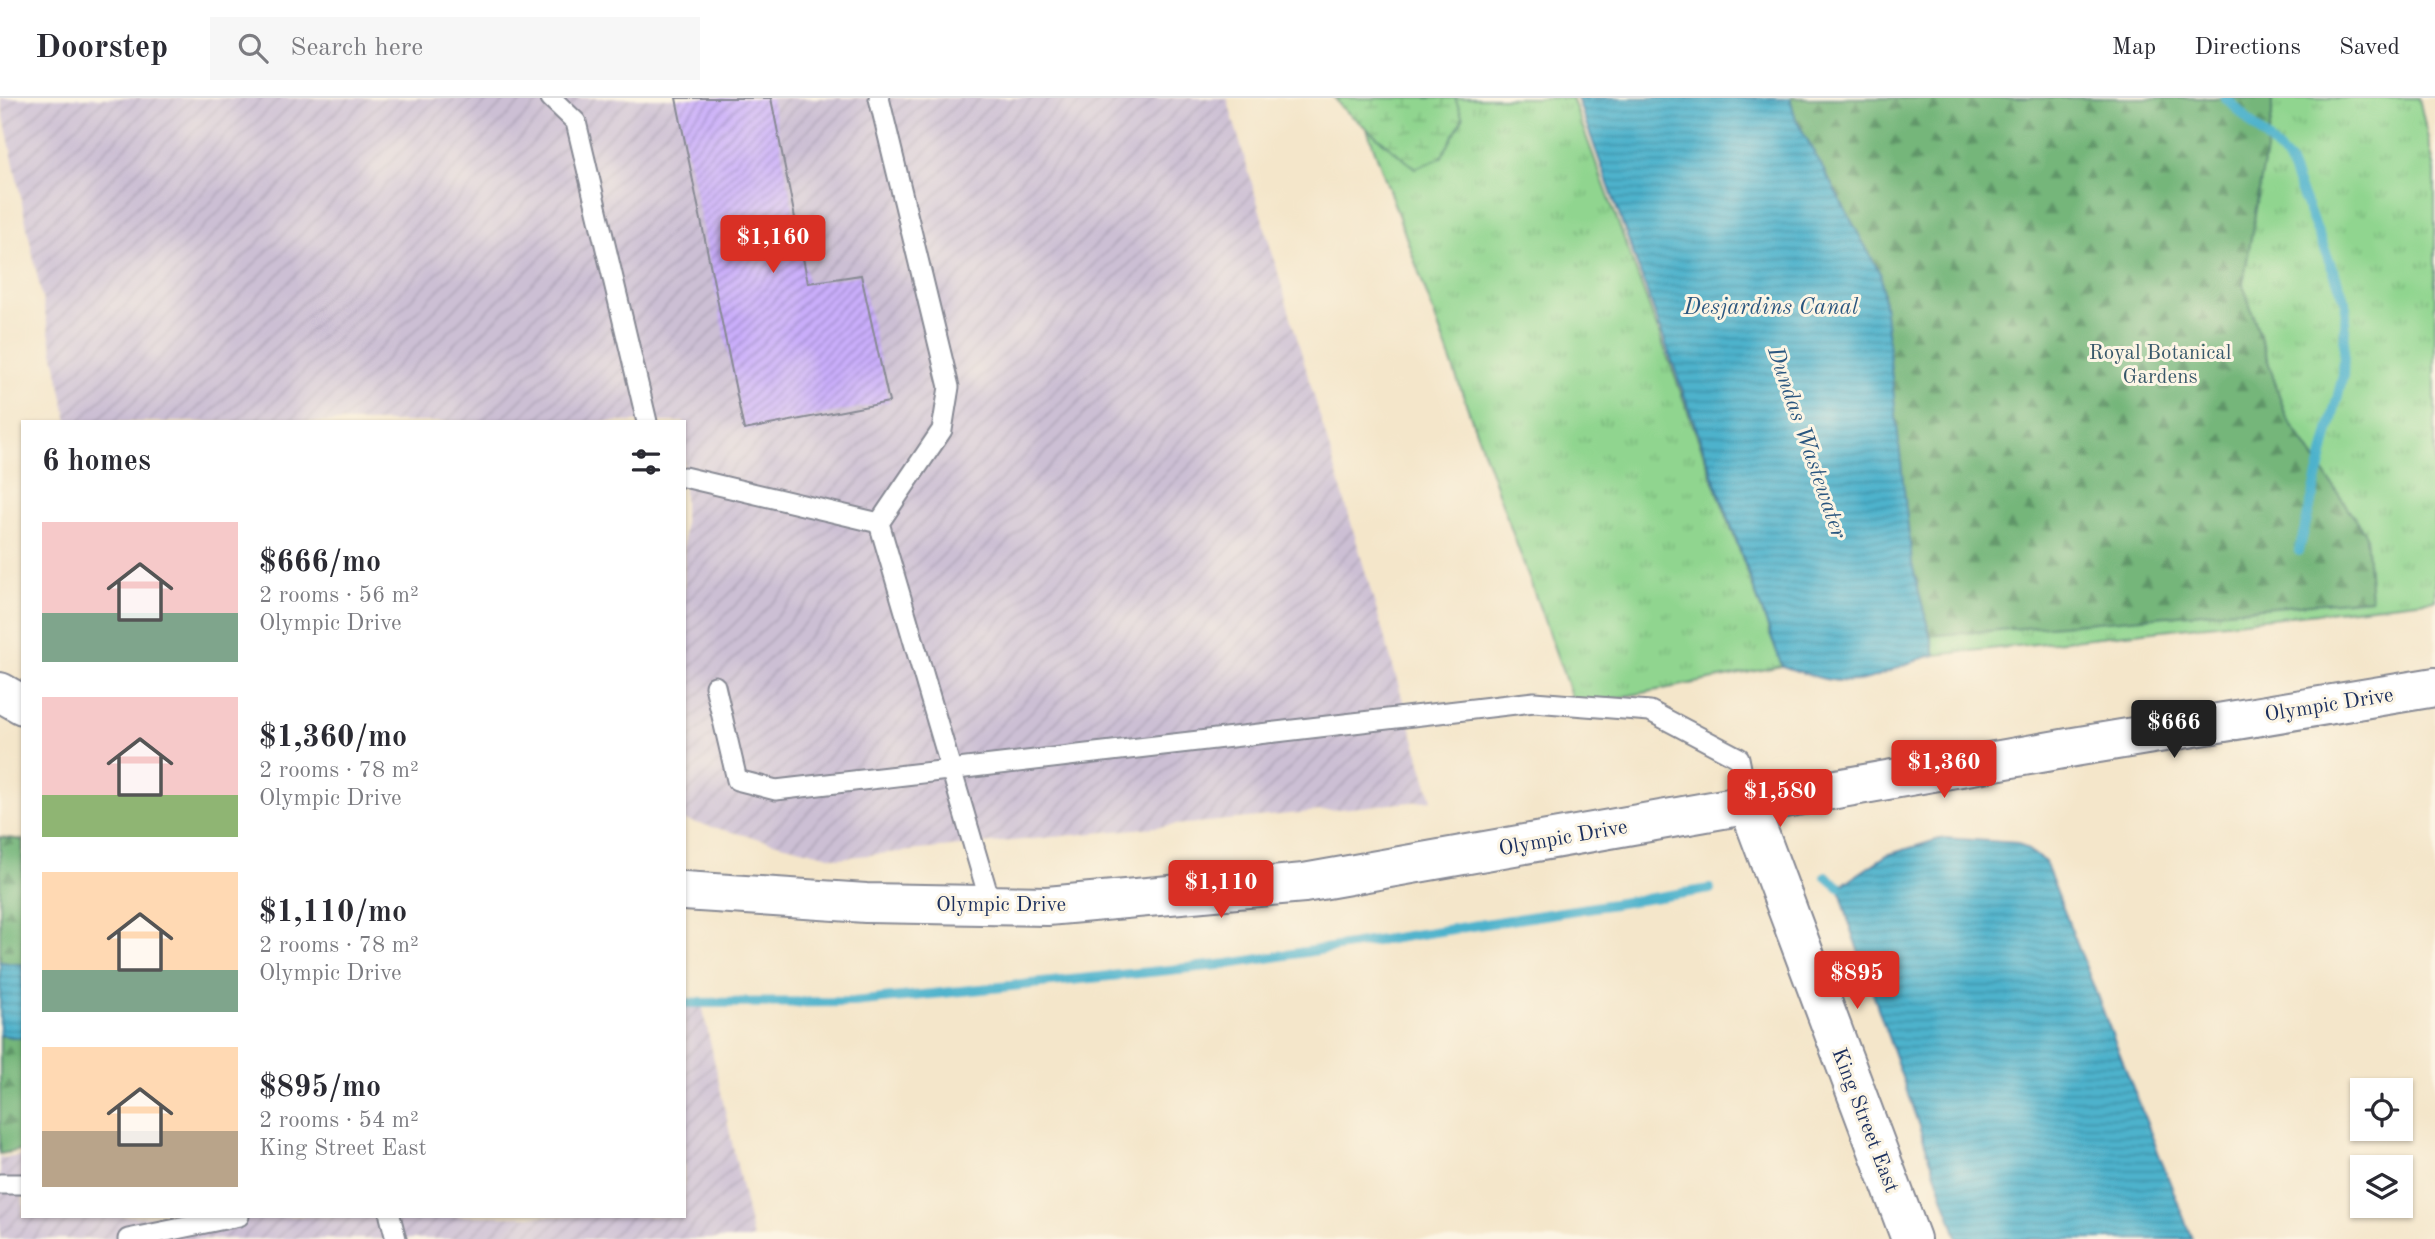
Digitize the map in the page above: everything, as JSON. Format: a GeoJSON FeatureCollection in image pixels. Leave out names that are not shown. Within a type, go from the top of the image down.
{"type":"FeatureCollection","features":[{"type":"Feature","properties":{"kind":"main road","name":"Olympic Drive"},"geometry":{"type":"LineString","coordinates":[[686,891],[866,903],[1047,906],[1304,883],[2435,687]]}},
{"type":"Feature","properties":{"kind":"main road"},"geometry":{"type":"LineString","coordinates":[[0,692],[21,704]]}},
{"type":"Feature","properties":{"kind":"main road","name":"King Street East"},"geometry":{"type":"LineString","coordinates":[[1748,804],[1911,1239]]}},
{"type":"Feature","properties":{"kind":"lane"},"geometry":{"type":"LineString","coordinates":[[551,98],[576,122],[648,420]]}},
{"type":"Feature","properties":{"kind":"lane"},"geometry":{"type":"LineString","coordinates":[[879,98],[948,387],[942,430],[879,523]]}},
{"type":"Feature","properties":{"kind":"lane"},"geometry":{"type":"LineString","coordinates":[[686,477],[879,523]]}},
{"type":"Feature","properties":{"kind":"lane"},"geometry":{"type":"LineString","coordinates":[[879,523],[991,905]]}},
{"type":"Feature","properties":{"kind":"lane"},"geometry":{"type":"LineString","coordinates":[[715,685],[737,780],[776,790],[1534,702],[1650,711],[1739,758],[1748,804]]}},
{"type":"Feature","properties":{"kind":"lane"},"geometry":{"type":"LineString","coordinates":[[0,1184],[21,1184]]}},
{"type":"Feature","properties":{"kind":"lane"},"geometry":{"type":"LineString","coordinates":[[128,1239],[157,1236],[231,1218]]}},
{"type":"Feature","properties":{"kind":"lane"},"geometry":{"type":"LineString","coordinates":[[391,1218],[396,1239]]}},
{"type":"Feature","properties":{"kind":"shaded area"},"geometry":{"type":"Polygon","coordinates":[[[0,98],[1227,98],[1432,800],[838,858],[686,820],[686,420],[68,420],[0,98]]]}},
{"type":"Feature","properties":{"kind":"shaded area"},"geometry":{"type":"Polygon","coordinates":[[[701,1000],[753,1239],[0,1239],[0,1158],[21,1156],[21,1218],[686,1218],[686,1005],[701,1000]]]}},
{"type":"Feature","properties":{"kind":"green space"},"geometry":{"type":"Polygon","coordinates":[[[1335,98],[1455,98],[1463,118],[1441,158],[1415,168],[1341,107],[1335,98]]]}},
{"type":"Feature","properties":{"kind":"green space"},"geometry":{"type":"Polygon","coordinates":[[[1356,98],[1572,98],[1782,666],[1575,706],[1356,98]]]}},
{"type":"Feature","properties":{"kind":"green space","name":"Royal Botanical Gardens"},"geometry":{"type":"Polygon","coordinates":[[[1738,98],[2272,98],[2272,116],[2243,284],[2286,416],[2366,535],[2371,599],[1916,637],[1738,98]]]}},
{"type":"Feature","properties":{"kind":"green space","name":"Royal Botanical Gardens"},"geometry":{"type":"Polygon","coordinates":[[[1790,98],[2419,98],[2435,170],[2435,600],[1935,655],[1790,98]]]}},
{"type":"Feature","properties":{"kind":"green space"},"geometry":{"type":"Polygon","coordinates":[[[0,837],[21,840],[21,965],[0,962],[0,837]]]}},
{"type":"Feature","properties":{"kind":"green space"},"geometry":{"type":"Polygon","coordinates":[[[0,1035],[21,1038],[21,1150],[0,1154],[0,1035]]]}},
{"type":"Feature","properties":{"kind":"water","name":"Desjardins Canal"},"geometry":{"type":"Polygon","coordinates":[[[1577,98],[1790,98],[1796,119],[1881,275],[1912,564],[1935,655],[1876,676],[1846,682],[1824,679],[1782,666],[1577,98]]]}},
{"type":"Feature","properties":{"kind":"water"},"geometry":{"type":"Polygon","coordinates":[[[1943,838],[2018,843],[2045,862],[2192,1239],[1958,1239],[1852,933],[1839,887],[1887,855],[1943,838]]]}},
{"type":"Feature","properties":{"kind":"water"},"geometry":{"type":"Polygon","coordinates":[[[0,962],[21,965],[21,1038],[0,1035],[0,962]]]}},
{"type":"Feature","properties":{"kind":"building"},"geometry":{"type":"Polygon","coordinates":[[[676,98],[771,98],[808,283],[861,275],[889,402],[744,430],[676,98]]]}},
{"type":"Feature","properties":{"kind":"waterway"},"geometry":{"type":"LineString","coordinates":[[2226,98],[2288,160],[2346,302],[2343,375],[2299,551]]}},
{"type":"Feature","properties":{"kind":"waterway"},"geometry":{"type":"LineString","coordinates":[[1826,876],[1839,887]]}},
{"type":"Feature","properties":{"kind":"waterway"},"geometry":{"type":"LineString","coordinates":[[686,1003],[853,1002],[1228,964],[1710,889]]}},
{"type":"Feature","properties":{"kind":"water label","name":"Dundas Wastewater"},"geometry":{"type":"Point","coordinates":[1808,442]}}]}
